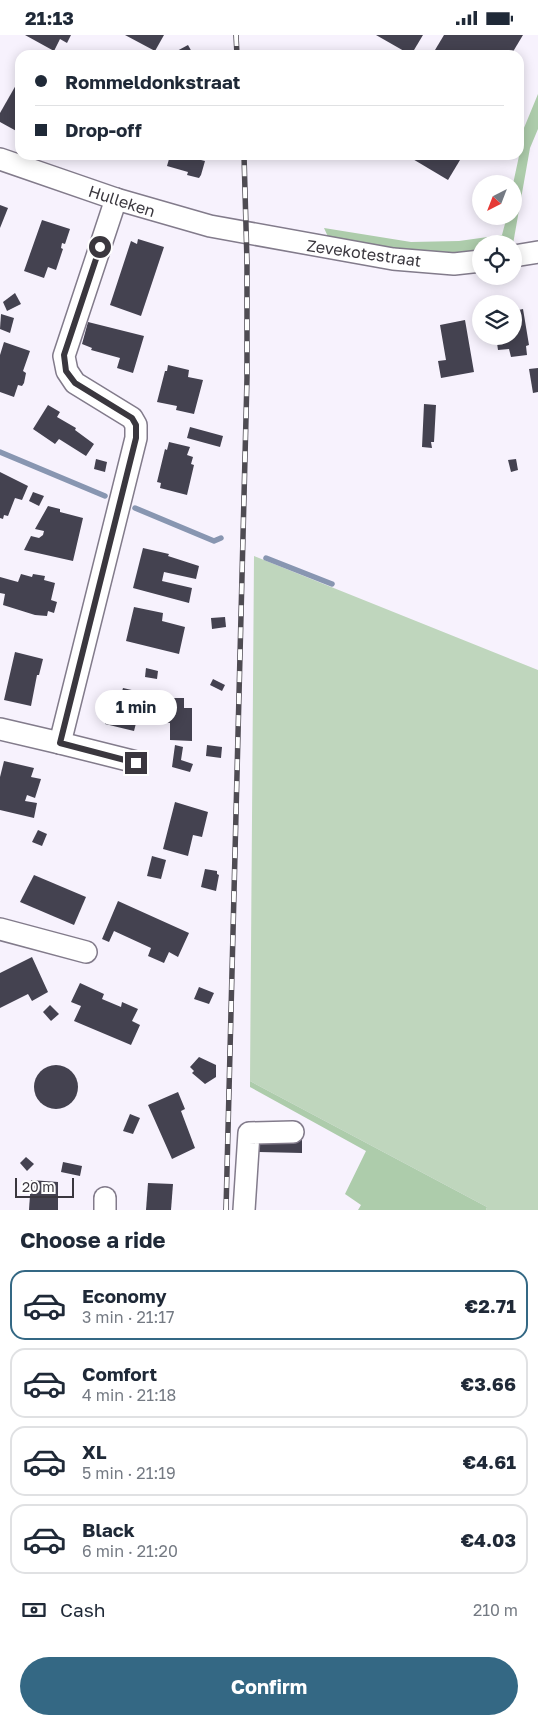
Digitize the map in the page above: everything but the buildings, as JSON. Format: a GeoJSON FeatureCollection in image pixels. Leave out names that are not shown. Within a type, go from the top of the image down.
{"type":"FeatureCollection","features":[{"type":"Feature","properties":{"kind":"street","name":"Hulleken"},"geometry":{"type":"LineString","coordinates":[[0,159],[116,199],[176,217],[247,233]]}},
{"type":"Feature","properties":{"kind":"street"},"geometry":{"type":"LineString","coordinates":[[60,743],[136,438],[136,425],[132,418],[75,383],[66,371],[64,355],[116,199]]}},
{"type":"Feature","properties":{"kind":"street","name":"Zevekotestraat"},"geometry":{"type":"LineString","coordinates":[[247,233],[393,259],[454,264],[472,262]]}},
{"type":"Feature","properties":{"kind":"street"},"geometry":{"type":"LineString","coordinates":[[522,255],[538,252]]}},
{"type":"Feature","properties":{"kind":"street"},"geometry":{"type":"LineString","coordinates":[[0,729],[136,763]]}},
{"type":"Feature","properties":{"kind":"street"},"geometry":{"type":"LineString","coordinates":[[0,929],[86,952]]}},
{"type":"Feature","properties":{"kind":"street"},"geometry":{"type":"LineString","coordinates":[[244,1210],[249,1133],[293,1132]]}},
{"type":"Feature","properties":{"kind":"green space"},"geometry":{"type":"Polygon","coordinates":[[[538,94],[538,129],[530,148],[522,193],[522,175],[515,175],[518,160],[524,160],[524,128],[538,94]]]}},
{"type":"Feature","properties":{"kind":"green space"},"geometry":{"type":"Polygon","coordinates":[[[505,225],[516,225],[515,235],[502,235],[505,225]]]}},
{"type":"Feature","properties":{"kind":"green space"},"geometry":{"type":"Polygon","coordinates":[[[324,228],[411,242],[472,239],[472,256],[444,257],[330,241],[324,228]]]}},
{"type":"Feature","properties":{"kind":"green space"},"geometry":{"type":"Polygon","coordinates":[[[254,556],[538,670],[538,1210],[486,1210],[487,1207],[250,1081],[254,556]]]}},
{"type":"Feature","properties":{"kind":"green space"},"geometry":{"type":"Polygon","coordinates":[[[250,1081],[487,1207],[486,1210],[358,1210],[361,1205],[345,1194],[366,1151],[250,1087],[250,1081]]]}},
{"type":"Feature","properties":{"kind":"waterway"},"geometry":{"type":"LineString","coordinates":[[0,452],[105,496]]}},
{"type":"Feature","properties":{"kind":"waterway"},"geometry":{"type":"LineString","coordinates":[[135,508],[214,541],[221,538]]}},
{"type":"Feature","properties":{"kind":"waterway"},"geometry":{"type":"LineString","coordinates":[[266,558],[332,584]]}},
{"type":"Feature","properties":{"kind":"railway"},"geometry":{"type":"LineString","coordinates":[[236,35],[237,50]]}},
{"type":"Feature","properties":{"kind":"railway"},"geometry":{"type":"LineString","coordinates":[[226,1210],[247,378],[247,262],[244,160]]}},
{"type":"Feature","properties":{"kind":"route"},"geometry":{"type":"LineString","coordinates":[[100,247],[70,331],[64,355],[66,371],[75,383],[132,418],[136,425],[136,438],[60,743],[136,763]]}}]}
